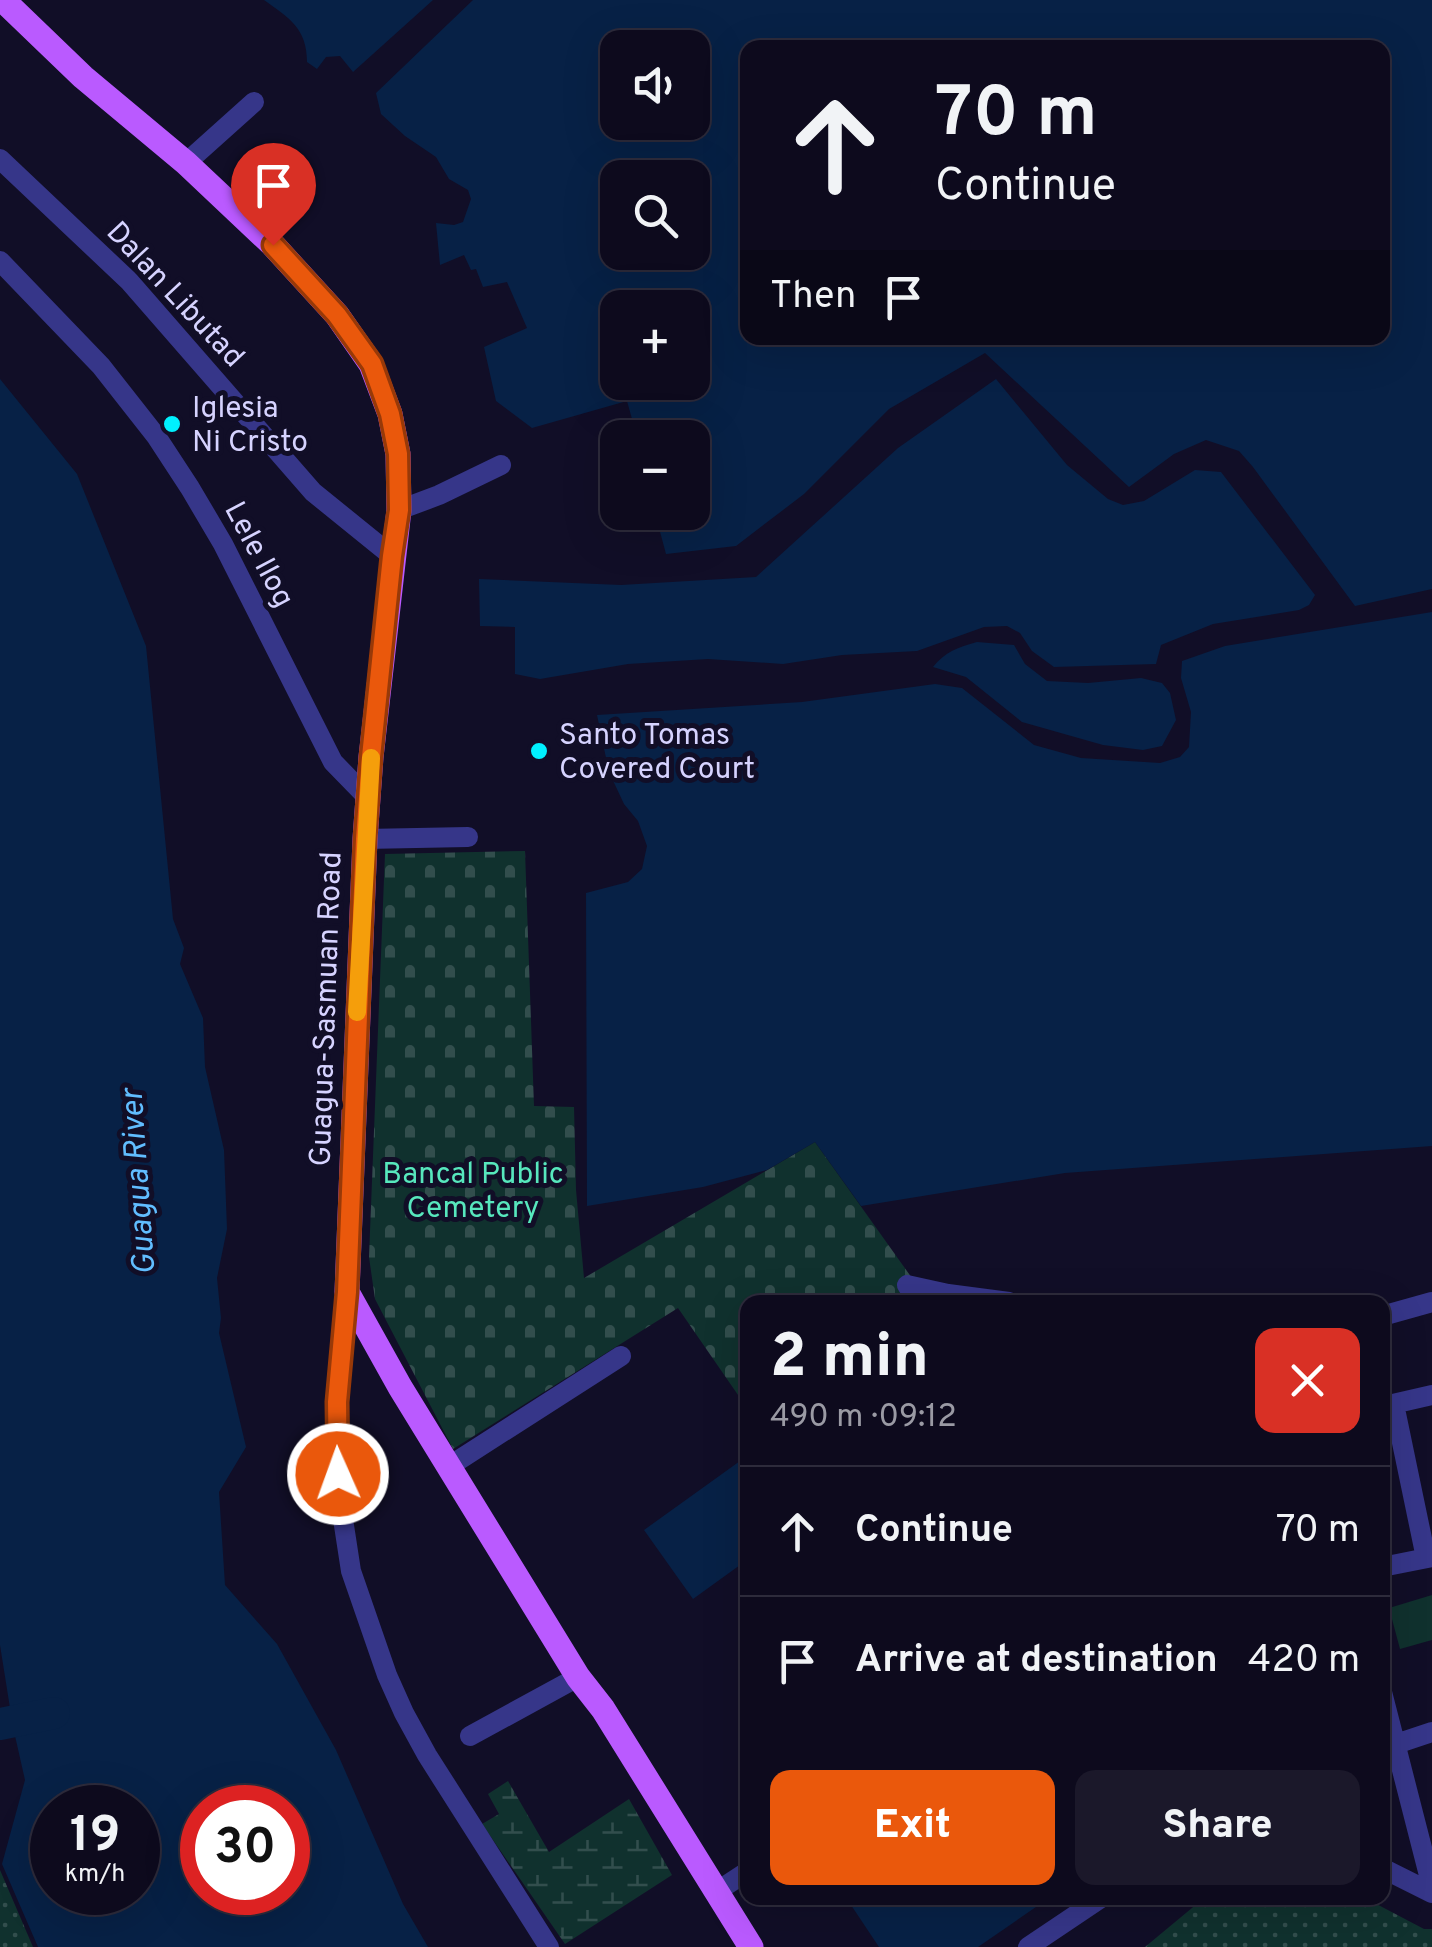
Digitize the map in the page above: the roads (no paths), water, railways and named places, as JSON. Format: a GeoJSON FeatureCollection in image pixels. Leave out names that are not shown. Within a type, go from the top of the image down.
{"type":"FeatureCollection","features":[{"type":"Feature","properties":{"kind":"main road","name":"Guagua-Sasmuan Road"},"geometry":{"type":"LineString","coordinates":[[3,0],[286,259],[337,315],[372,364],[390,414],[398,454],[399,510],[365,839],[347,1292]]}},
{"type":"Feature","properties":{"kind":"main road"},"geometry":{"type":"LineString","coordinates":[[347,1292],[400,1387],[578,1677],[603,1710],[751,1947]]}},
{"type":"Feature","properties":{"kind":"street"},"geometry":{"type":"LineString","coordinates":[[186,164],[254,102]]}},
{"type":"Feature","properties":{"kind":"street","name":"Dalan Libutad"},"geometry":{"type":"LineString","coordinates":[[0,159],[128,281],[313,492],[392,556]]}},
{"type":"Feature","properties":{"kind":"street","name":"Lele Ilog"},"geometry":{"type":"LineString","coordinates":[[0,261],[102,366],[156,436],[223,544],[333,762],[368,798]]}},
{"type":"Feature","properties":{"kind":"street"},"geometry":{"type":"LineString","coordinates":[[399,510],[501,466]]}},
{"type":"Feature","properties":{"kind":"street"},"geometry":{"type":"LineString","coordinates":[[365,839],[468,836]]}},
{"type":"Feature","properties":{"kind":"street"},"geometry":{"type":"LineString","coordinates":[[913,1295],[907,1284],[956,1295]]}},
{"type":"Feature","properties":{"kind":"street"},"geometry":{"type":"LineString","coordinates":[[347,1292],[336,1441],[351,1571],[404,1713],[549,1947]]}},
{"type":"Feature","properties":{"kind":"street"},"geometry":{"type":"LineString","coordinates":[[1390,1314],[1432,1302]]}},
{"type":"Feature","properties":{"kind":"street"},"geometry":{"type":"LineString","coordinates":[[448,1466],[621,1356]]}},
{"type":"Feature","properties":{"kind":"street"},"geometry":{"type":"LineString","coordinates":[[1390,1405],[1432,1395]]}},
{"type":"Feature","properties":{"kind":"street"},"geometry":{"type":"LineString","coordinates":[[1390,1412],[1429,1558],[1390,1566]]}},
{"type":"Feature","properties":{"kind":"street"},"geometry":{"type":"LineString","coordinates":[[470,1736],[578,1677]]}},
{"type":"Feature","properties":{"kind":"street"},"geometry":{"type":"LineString","coordinates":[[1390,1746],[1432,1732]]}},
{"type":"Feature","properties":{"kind":"street"},"geometry":{"type":"LineString","coordinates":[[1390,1749],[1432,1890]]}},
{"type":"Feature","properties":{"kind":"street"},"geometry":{"type":"LineString","coordinates":[[1390,1872],[1432,1890]]}},
{"type":"Feature","properties":{"kind":"street"},"geometry":{"type":"LineString","coordinates":[[716,1892],[740,1876]]}},
{"type":"Feature","properties":{"kind":"street"},"geometry":{"type":"LineString","coordinates":[[1028,1947],[1091,1905]]}},
{"type":"Feature","properties":{"kind":"water"},"geometry":{"type":"Polygon","coordinates":[[[264,0],[433,0],[353,72],[340,56],[326,57],[317,69],[307,62],[300,32],[264,0]]]}},
{"type":"Feature","properties":{"kind":"water"},"geometry":{"type":"Polygon","coordinates":[[[473,0],[1432,0],[1432,589],[1355,606],[1239,451],[1206,440],[1174,454],[1129,487],[985,353],[889,409],[804,494],[736,546],[666,554],[660,530],[710,530],[710,420],[632,420],[627,401],[532,428],[496,401],[484,347],[527,328],[507,282],[483,287],[476,269],[471,270],[464,255],[440,265],[436,223],[463,222],[471,199],[468,190],[449,179],[436,157],[381,114],[376,93],[473,0]]]}},
{"type":"Feature","properties":{"kind":"water","name":"Guagua River"},"geometry":{"type":"Polygon","coordinates":[[[0,379],[77,474],[146,646],[173,919],[184,948],[180,964],[203,1018],[205,1067],[224,1150],[227,1229],[217,1278],[219,1333],[246,1447],[219,1492],[225,1585],[277,1644],[336,1750],[403,1904],[428,1947],[38,1947],[2,1864],[25,1780],[0,1645],[0,379]]]}},
{"type":"Feature","properties":{"kind":"water"},"geometry":{"type":"Polygon","coordinates":[[[996,379],[1067,465],[1108,499],[1123,505],[1144,501],[1195,470],[1221,472],[1315,595],[1309,605],[1213,624],[1161,645],[1156,664],[1054,667],[1032,651],[1020,633],[1007,626],[984,627],[917,651],[842,655],[783,664],[708,659],[628,664],[540,679],[515,674],[515,627],[480,626],[479,579],[621,585],[756,577],[898,448],[996,379]]]}},
{"type":"Feature","properties":{"kind":"water"},"geometry":{"type":"Polygon","coordinates":[[[1432,612],[1432,1146],[1065,1173],[861,1206],[815,1142],[767,1170],[703,1187],[587,1206],[586,893],[628,882],[642,869],[647,846],[638,821],[624,804],[609,772],[597,715],[802,702],[935,684],[962,688],[1034,745],[1081,758],[1160,763],[1180,757],[1189,747],[1191,712],[1181,678],[1182,661],[1225,646],[1432,612]]]}},
{"type":"Feature","properties":{"kind":"water"},"geometry":{"type":"Polygon","coordinates":[[[977,642],[1014,645],[1025,664],[1047,681],[1088,683],[1141,678],[1162,683],[1170,693],[1176,720],[1162,746],[1143,750],[1103,745],[1022,722],[966,677],[933,667],[952,651],[977,642]]]}},
{"type":"Feature","properties":{"kind":"water"},"geometry":{"type":"Polygon","coordinates":[[[740,1461],[740,1565],[693,1599],[644,1530],[740,1461]]]}},
{"type":"Feature","properties":{"kind":"water"},"geometry":{"type":"Polygon","coordinates":[[[851,1905],[1039,1905],[978,1947],[879,1947],[851,1905]]]}},
{"type":"Feature","properties":{"kind":"waterway"},"geometry":{"type":"LineString","coordinates":[[0,1724],[54,1713]]}},
{"type":"Feature","properties":{"kind":"place","name":"Iglesia Ni Cristo"},"geometry":{"type":"Point","coordinates":[172,424]}},
{"type":"Feature","properties":{"kind":"place","name":"Santo Tomas Covered Court"},"geometry":{"type":"Point","coordinates":[539,751]}},
{"type":"Feature","properties":{"kind":"park label","name":"Bancal Public Cemetery"},"geometry":{"type":"Point","coordinates":[473,1190]}}]}
